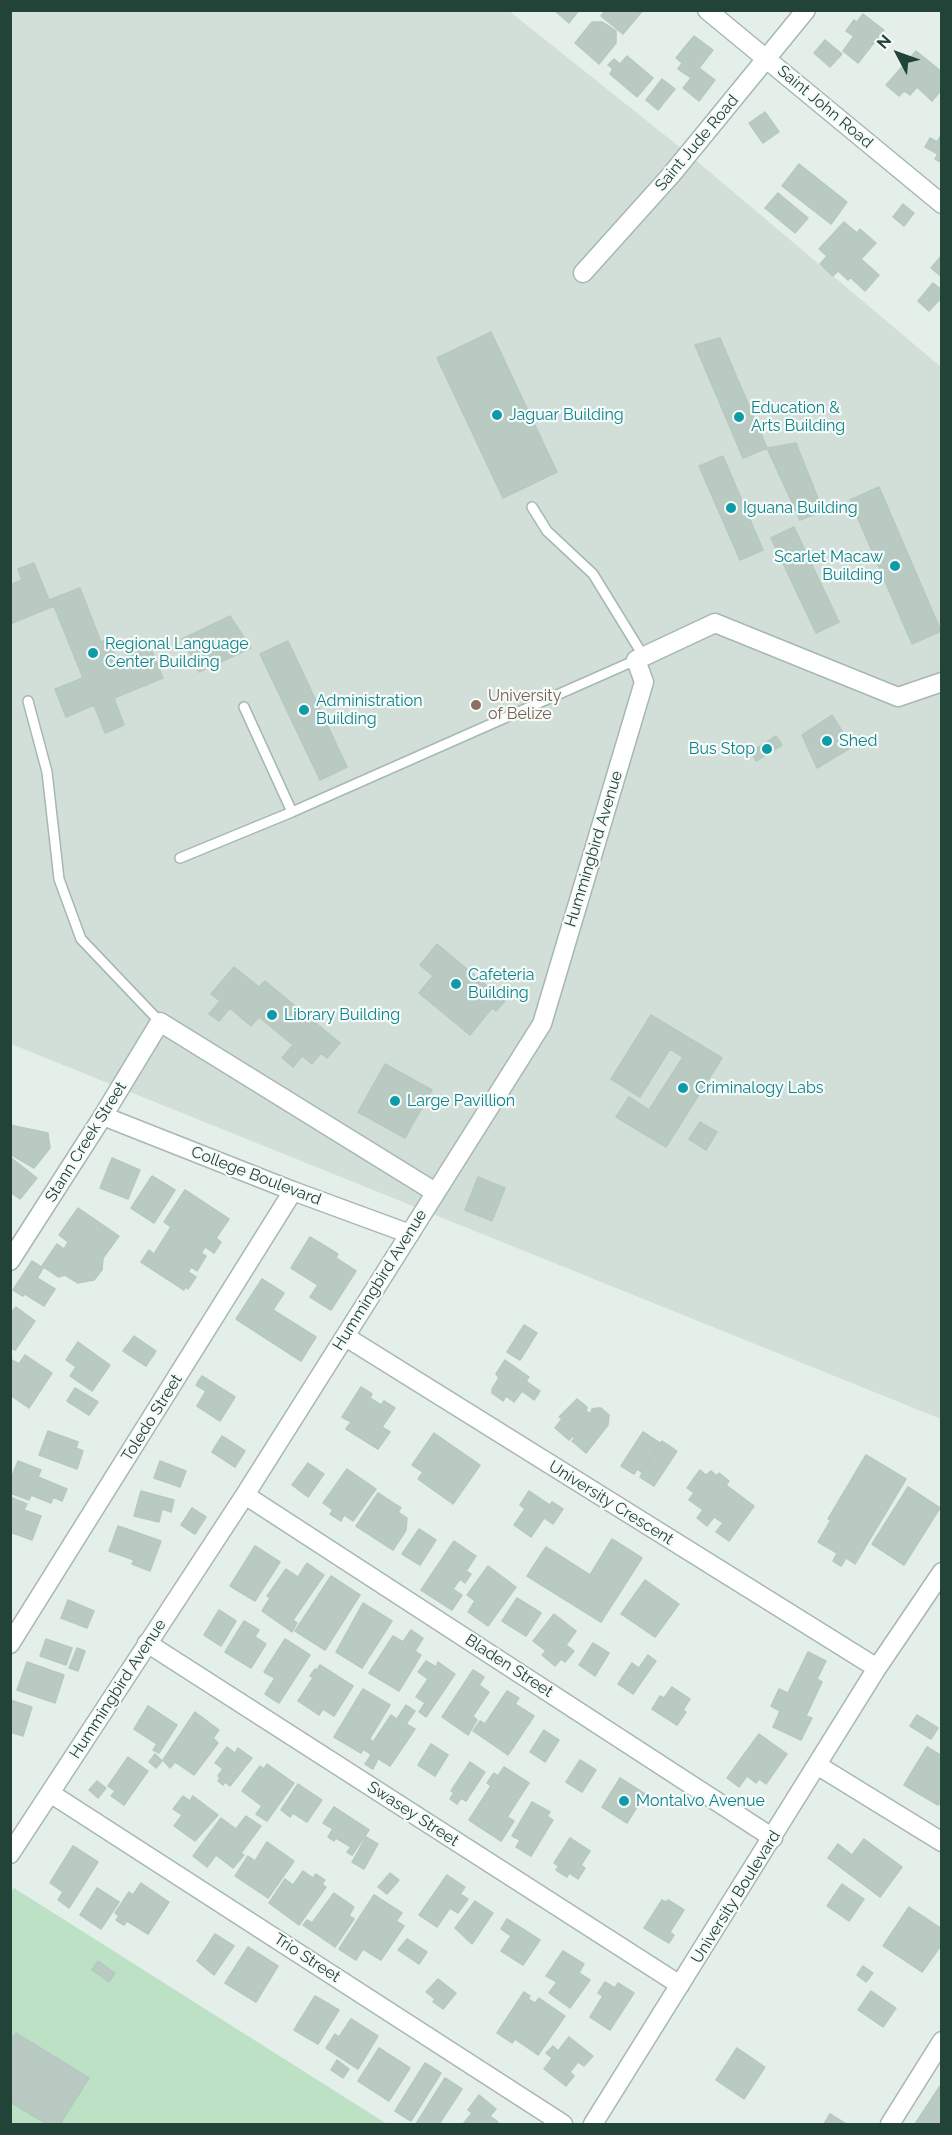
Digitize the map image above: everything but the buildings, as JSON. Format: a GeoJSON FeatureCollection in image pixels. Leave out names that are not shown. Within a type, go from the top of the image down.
{"type":"FeatureCollection","features":[{"type":"Feature","properties":{"kind":"street","name":"Saint John Road"},"geometry":{"type":"LineString","coordinates":[[707,10],[942,204]]}},
{"type":"Feature","properties":{"kind":"street","name":"Saint Jude Road"},"geometry":{"type":"LineString","coordinates":[[583,273],[672,175],[806,10]]}},
{"type":"Feature","properties":{"kind":"street"},"geometry":{"type":"LineString","coordinates":[[640,659],[715,623],[898,697],[942,682]]}},
{"type":"Feature","properties":{"kind":"street","name":"Hummingbird Avenue"},"geometry":{"type":"LineString","coordinates":[[10,1854],[346,1337],[542,1024],[644,682],[640,659]]}},
{"type":"Feature","properties":{"kind":"street"},"geometry":{"type":"LineString","coordinates":[[160,1022],[435,1192]]}},
{"type":"Feature","properties":{"kind":"street","name":"Stann Creek Street"},"geometry":{"type":"LineString","coordinates":[[10,1261],[160,1022]]}},
{"type":"Feature","properties":{"kind":"street","name":"College Boulevard"},"geometry":{"type":"LineString","coordinates":[[103,1116],[293,1191],[410,1234]]}},
{"type":"Feature","properties":{"kind":"street","name":"Toledo Street"},"geometry":{"type":"LineString","coordinates":[[10,1644],[293,1191]]}},
{"type":"Feature","properties":{"kind":"street","name":"University Crescent"},"geometry":{"type":"LineString","coordinates":[[346,1337],[877,1668]]}},
{"type":"Feature","properties":{"kind":"street","name":"Bladen Street"},"geometry":{"type":"LineString","coordinates":[[244,1495],[773,1838]]}},
{"type":"Feature","properties":{"kind":"street"},"geometry":{"type":"LineString","coordinates":[[877,1668],[942,1572]]}},
{"type":"Feature","properties":{"kind":"street","name":"Swasey Street"},"geometry":{"type":"LineString","coordinates":[[147,1643],[680,1985]]}},
{"type":"Feature","properties":{"kind":"street","name":"University Boulevard"},"geometry":{"type":"LineString","coordinates":[[593,2124],[877,1668]]}},
{"type":"Feature","properties":{"kind":"street"},"geometry":{"type":"LineString","coordinates":[[817,1765],[942,1842]]}},
{"type":"Feature","properties":{"kind":"street","name":"Trio Street"},"geometry":{"type":"LineString","coordinates":[[50,1793],[563,2124]]}},
{"type":"Feature","properties":{"kind":"street"},"geometry":{"type":"LineString","coordinates":[[890,2124],[942,2041]]}},
{"type":"Feature","properties":{"kind":"lane"},"geometry":{"type":"LineString","coordinates":[[180,858],[292,812],[640,659],[593,574],[547,531],[532,507]]}},
{"type":"Feature","properties":{"kind":"lane"},"geometry":{"type":"LineString","coordinates":[[28,701],[47,772],[59,879],[81,939],[160,1022]]}},
{"type":"Feature","properties":{"kind":"lane"},"geometry":{"type":"LineString","coordinates":[[244,707],[292,812]]}},
{"type":"Feature","properties":{"kind":"shaded area","name":"University of Belize"},"geometry":{"type":"Polygon","coordinates":[[[10,11],[509,11],[686,152],[941,367],[941,1419],[11,1044],[10,11]]]}},
{"type":"Feature","properties":{"kind":"green space"},"geometry":{"type":"Polygon","coordinates":[[[14,1888],[387,2124],[11,2124],[10,1894],[14,1888]]]}},
{"type":"Feature","properties":{"kind":"place","name":"Jaguar Building"},"geometry":{"type":"Point","coordinates":[497,415]}},
{"type":"Feature","properties":{"kind":"place","name":"Education & Arts Building"},"geometry":{"type":"Point","coordinates":[739,417]}},
{"type":"Feature","properties":{"kind":"place","name":"Iguana Building"},"geometry":{"type":"Point","coordinates":[731,508]}},
{"type":"Feature","properties":{"kind":"place","name":"Scarlet Macaw Building"},"geometry":{"type":"Point","coordinates":[895,566]}},
{"type":"Feature","properties":{"kind":"place","name":"Regional Language Center Building"},"geometry":{"type":"Point","coordinates":[93,653]}},
{"type":"Feature","properties":{"kind":"place","name":"University of Belize"},"geometry":{"type":"Point","coordinates":[476,705]}},
{"type":"Feature","properties":{"kind":"place","name":"Administration Building"},"geometry":{"type":"Point","coordinates":[304,710]}},
{"type":"Feature","properties":{"kind":"place","name":"Shed"},"geometry":{"type":"Point","coordinates":[827,741]}},
{"type":"Feature","properties":{"kind":"place","name":"Bus Stop"},"geometry":{"type":"Point","coordinates":[767,749]}},
{"type":"Feature","properties":{"kind":"place","name":"Cafeteria Building"},"geometry":{"type":"Point","coordinates":[456,984]}},
{"type":"Feature","properties":{"kind":"place","name":"Library Building"},"geometry":{"type":"Point","coordinates":[272,1015]}},
{"type":"Feature","properties":{"kind":"place","name":"Criminalogy Labs"},"geometry":{"type":"Point","coordinates":[683,1088]}},
{"type":"Feature","properties":{"kind":"place","name":"Large Pavillion"},"geometry":{"type":"Point","coordinates":[395,1101]}},
{"type":"Feature","properties":{"kind":"place","name":"Montalvo Avenue"},"geometry":{"type":"Point","coordinates":[624,1801]}}]}
